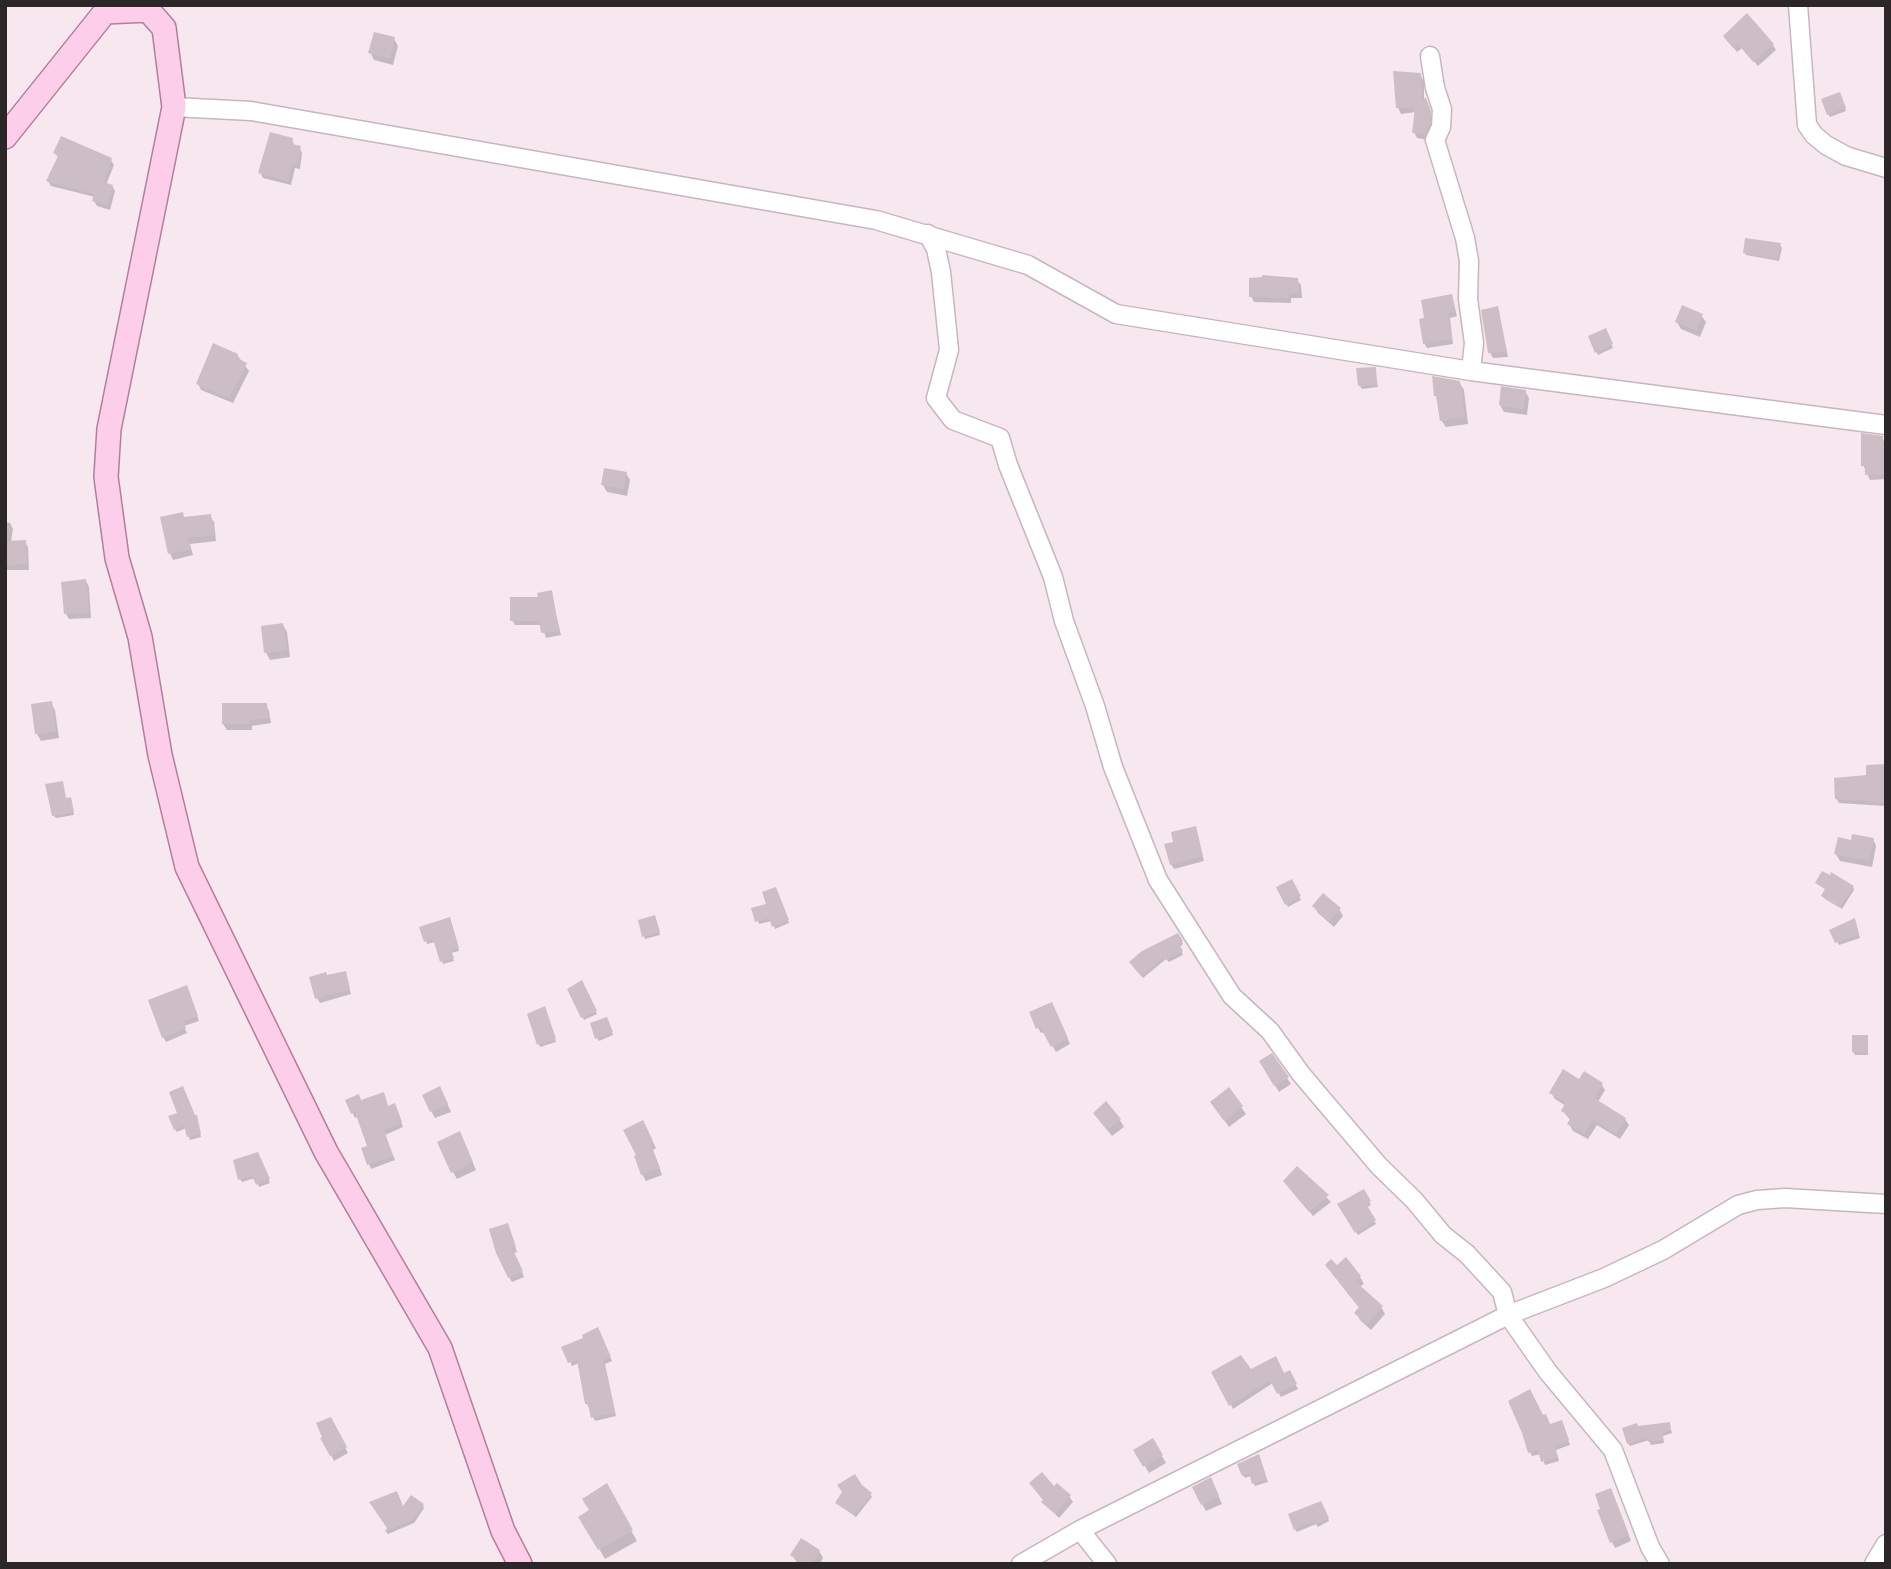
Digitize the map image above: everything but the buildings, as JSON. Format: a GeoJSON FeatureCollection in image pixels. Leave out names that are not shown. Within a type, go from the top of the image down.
{"type":"FeatureCollection","features":[{"type":"Feature","properties":{"kind":"main road"},"geometry":{"type":"LineString","coordinates":[[5,137],[105,12],[149,7],[164,28],[174,107],[109,429],[106,477],[117,558],[139,636],[160,755],[187,867],[326,1152],[440,1348],[503,1531],[520,1564]]}},
{"type":"Feature","properties":{"kind":"street"},"geometry":{"type":"LineString","coordinates":[[1798,5],[1807,125],[1826,145],[1846,156],[1886,168]]}},
{"type":"Feature","properties":{"kind":"street"},"geometry":{"type":"LineString","coordinates":[[1430,56],[1435,88],[1442,109],[1441,127],[1435,140],[1465,238],[1469,261],[1468,299],[1474,342],[1471,371]]}},
{"type":"Feature","properties":{"kind":"street"},"geometry":{"type":"LineString","coordinates":[[174,107],[251,111],[876,220],[1028,265],[1116,314],[1471,371],[1886,425]]}},
{"type":"Feature","properties":{"kind":"street"},"geometry":{"type":"LineString","coordinates":[[928,234],[936,249],[941,272],[949,350],[936,398],[953,420],[1000,438],[1012,477],[1053,577],[1064,621],[1095,706],[1113,767],[1158,880],[1232,996],[1270,1031],[1301,1074],[1379,1166],[1414,1200],[1443,1235],[1467,1254],[1502,1292],[1508,1315],[1548,1372],[1613,1450],[1650,1547],[1660,1564]]}},
{"type":"Feature","properties":{"kind":"street"},"geometry":{"type":"LineString","coordinates":[[1021,1564],[1080,1530],[1508,1315],[1604,1278],[1663,1250],[1738,1205],[1757,1200],[1786,1198],[1886,1204]]}},
{"type":"Feature","properties":{"kind":"street"},"geometry":{"type":"LineString","coordinates":[[1080,1530],[1107,1564]]}},
{"type":"Feature","properties":{"kind":"street"},"geometry":{"type":"LineString","coordinates":[[1874,1564],[1886,1544]]}}]}
